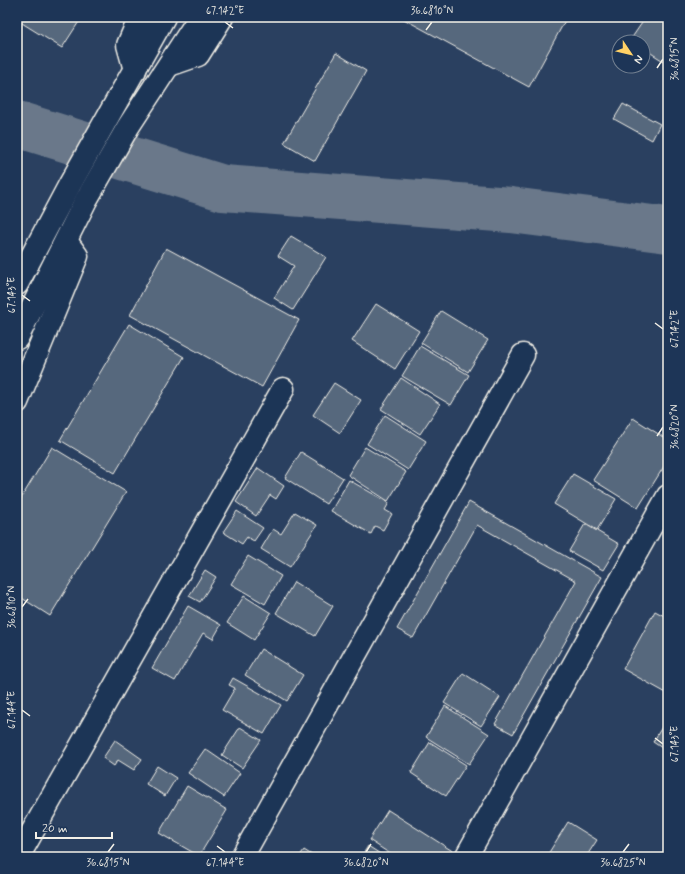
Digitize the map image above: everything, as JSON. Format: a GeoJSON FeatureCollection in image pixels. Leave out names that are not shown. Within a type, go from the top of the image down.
{"type":"FeatureCollection","features":[{"type":"Feature","properties":{"kind":"street"},"geometry":{"type":"LineString","coordinates":[[135,70],[128,45],[140,17]]}},
{"type":"Feature","properties":{"kind":"street"},"geometry":{"type":"LineString","coordinates":[[17,284],[69,186],[164,17]]}},
{"type":"Feature","properties":{"kind":"street"},"geometry":{"type":"LineString","coordinates":[[17,338],[86,200],[128,127],[200,17]]}},
{"type":"Feature","properties":{"kind":"street"},"geometry":{"type":"LineString","coordinates":[[169,65],[198,54],[222,17]]}},
{"type":"Feature","properties":{"kind":"street"},"geometry":{"type":"LineString","coordinates":[[17,260],[47,227]]}},
{"type":"Feature","properties":{"kind":"street"},"geometry":{"type":"LineString","coordinates":[[17,402],[77,256],[66,241]]}},
{"type":"Feature","properties":{"kind":"street"},"geometry":{"type":"LineString","coordinates":[[242,857],[523,355]]}},
{"type":"Feature","properties":{"kind":"street"},"geometry":{"type":"LineString","coordinates":[[18,857],[283,389]]}},
{"type":"Feature","properties":{"kind":"street"},"geometry":{"type":"LineString","coordinates":[[466,857],[668,496]]}},
{"type":"Feature","properties":{"kind":"building"},"geometry":{"type":"Polygon","coordinates":[[[17,17],[82,17],[62,48],[17,20],[17,17]]]}},
{"type":"Feature","properties":{"kind":"building"},"geometry":{"type":"Polygon","coordinates":[[[400,17],[567,17],[529,87],[400,17]]]}},
{"type":"Feature","properties":{"kind":"building"},"geometry":{"type":"Polygon","coordinates":[[[646,17],[668,17],[668,64],[651,53],[651,34],[634,34],[646,17]]]}},
{"type":"Feature","properties":{"kind":"building"},"geometry":{"type":"Polygon","coordinates":[[[336,53],[366,71],[315,161],[284,143],[336,53]]]}},
{"type":"Feature","properties":{"kind":"building"},"geometry":{"type":"Polygon","coordinates":[[[623,104],[660,124],[652,140],[614,119],[623,104]]]}},
{"type":"Feature","properties":{"kind":"building"},"geometry":{"type":"Polygon","coordinates":[[[291,236],[326,257],[293,310],[274,298],[294,266],[278,256],[291,236]]]}},
{"type":"Feature","properties":{"kind":"building"},"geometry":{"type":"Polygon","coordinates":[[[166,248],[299,320],[262,387],[130,315],[166,248]]]}},
{"type":"Feature","properties":{"kind":"building"},"geometry":{"type":"Polygon","coordinates":[[[376,304],[419,331],[395,369],[352,341],[376,304]]]}},
{"type":"Feature","properties":{"kind":"building"},"geometry":{"type":"Polygon","coordinates":[[[441,311],[488,340],[468,372],[421,343],[441,311]]]}},
{"type":"Feature","properties":{"kind":"building"},"geometry":{"type":"Polygon","coordinates":[[[129,324],[184,357],[115,473],[60,440],[129,324]]]}},
{"type":"Feature","properties":{"kind":"building"},"geometry":{"type":"Polygon","coordinates":[[[420,346],[469,375],[451,405],[402,376],[420,346]]]}},
{"type":"Feature","properties":{"kind":"building"},"geometry":{"type":"Polygon","coordinates":[[[401,378],[440,404],[420,434],[381,409],[401,378]]]}},
{"type":"Feature","properties":{"kind":"building"},"geometry":{"type":"Polygon","coordinates":[[[334,383],[361,400],[340,433],[313,415],[334,383]]]}},
{"type":"Feature","properties":{"kind":"building"},"geometry":{"type":"Polygon","coordinates":[[[385,415],[426,441],[408,470],[367,444],[385,415]]]}},
{"type":"Feature","properties":{"kind":"building"},"geometry":{"type":"Polygon","coordinates":[[[633,418],[668,440],[668,460],[638,508],[593,480],[633,418]]]}},
{"type":"Feature","properties":{"kind":"building"},"geometry":{"type":"Polygon","coordinates":[[[52,447],[126,492],[50,616],[17,595],[17,505],[52,447]]]}},
{"type":"Feature","properties":{"kind":"building"},"geometry":{"type":"Polygon","coordinates":[[[365,447],[406,472],[388,501],[348,475],[365,447]]]}},
{"type":"Feature","properties":{"kind":"building"},"geometry":{"type":"Polygon","coordinates":[[[301,452],[343,478],[326,504],[285,478],[301,452]]]}},
{"type":"Feature","properties":{"kind":"building"},"geometry":{"type":"Polygon","coordinates":[[[258,468],[284,486],[276,499],[270,495],[256,516],[236,502],[258,468]]]}},
{"type":"Feature","properties":{"kind":"building"},"geometry":{"type":"Polygon","coordinates":[[[573,474],[616,499],[597,530],[554,504],[573,474]]]}},
{"type":"Feature","properties":{"kind":"building"},"geometry":{"type":"Polygon","coordinates":[[[349,480],[389,503],[385,510],[392,514],[383,530],[375,526],[371,534],[331,511],[349,480]]]}},
{"type":"Feature","properties":{"kind":"building"},"geometry":{"type":"Polygon","coordinates":[[[469,502],[602,577],[513,734],[495,724],[576,581],[477,525],[413,638],[397,629],[469,502]]]}},
{"type":"Feature","properties":{"kind":"building"},"geometry":{"type":"Polygon","coordinates":[[[237,511],[263,528],[254,541],[247,537],[242,544],[223,532],[237,511]]]}},
{"type":"Feature","properties":{"kind":"building"},"geometry":{"type":"Polygon","coordinates":[[[295,512],[317,525],[290,567],[261,549],[273,529],[281,534],[295,512]]]}},
{"type":"Feature","properties":{"kind":"building"},"geometry":{"type":"Polygon","coordinates":[[[585,524],[619,544],[603,570],[569,551],[585,524]]]}},
{"type":"Feature","properties":{"kind":"building"},"geometry":{"type":"Polygon","coordinates":[[[248,556],[281,576],[265,604],[231,584],[248,556]]]}},
{"type":"Feature","properties":{"kind":"building"},"geometry":{"type":"Polygon","coordinates":[[[205,570],[216,577],[200,602],[189,596],[205,570]]]}},
{"type":"Feature","properties":{"kind":"building"},"geometry":{"type":"Polygon","coordinates":[[[294,582],[333,606],[315,636],[276,613],[294,582]]]}},
{"type":"Feature","properties":{"kind":"building"},"geometry":{"type":"Polygon","coordinates":[[[244,596],[271,613],[254,640],[227,623],[244,596]]]}},
{"type":"Feature","properties":{"kind":"building"},"geometry":{"type":"Polygon","coordinates":[[[188,606],[221,625],[213,639],[203,633],[175,681],[152,668],[188,606]]]}},
{"type":"Feature","properties":{"kind":"building"},"geometry":{"type":"Polygon","coordinates":[[[655,611],[668,618],[668,694],[623,669],[655,611]]]}},
{"type":"Feature","properties":{"kind":"building"},"geometry":{"type":"Polygon","coordinates":[[[261,649],[303,675],[287,701],[245,675],[261,649]]]}},
{"type":"Feature","properties":{"kind":"building"},"geometry":{"type":"Polygon","coordinates":[[[463,673],[500,697],[481,726],[444,703],[463,673]]]}},
{"type":"Feature","properties":{"kind":"building"},"geometry":{"type":"Polygon","coordinates":[[[233,678],[281,705],[264,734],[222,710],[235,688],[229,685],[233,678]]]}},
{"type":"Feature","properties":{"kind":"building"},"geometry":{"type":"Polygon","coordinates":[[[445,706],[489,734],[469,764],[426,737],[445,706]]]}},
{"type":"Feature","properties":{"kind":"building"},"geometry":{"type":"Polygon","coordinates":[[[668,717],[668,752],[653,742],[668,717]]]}},
{"type":"Feature","properties":{"kind":"building"},"geometry":{"type":"Polygon","coordinates":[[[240,727],[261,740],[242,768],[222,755],[240,727]]]}},
{"type":"Feature","properties":{"kind":"building"},"geometry":{"type":"Polygon","coordinates":[[[115,740],[142,759],[134,770],[118,760],[114,766],[103,758],[115,740]]]}},
{"type":"Feature","properties":{"kind":"building"},"geometry":{"type":"Polygon","coordinates":[[[430,742],[466,765],[446,796],[411,773],[430,742]]]}},
{"type":"Feature","properties":{"kind":"building"},"geometry":{"type":"Polygon","coordinates":[[[205,749],[240,773],[224,797],[188,773],[205,749]]]}},
{"type":"Feature","properties":{"kind":"building"},"geometry":{"type":"Polygon","coordinates":[[[157,766],[176,778],[165,796],[146,784],[157,766]]]}},
{"type":"Feature","properties":{"kind":"building"},"geometry":{"type":"Polygon","coordinates":[[[187,786],[227,810],[199,856],[159,833],[187,786]]]}},
{"type":"Feature","properties":{"kind":"building"},"geometry":{"type":"Polygon","coordinates":[[[388,810],[454,852],[451,857],[395,857],[369,840],[388,810]]]}},
{"type":"Feature","properties":{"kind":"building"},"geometry":{"type":"Polygon","coordinates":[[[568,822],[597,840],[586,857],[553,857],[548,854],[568,822]]]}},
{"type":"Feature","properties":{"kind":"building"},"geometry":{"type":"Polygon","coordinates":[[[368,846],[385,857],[361,857],[368,846]]]}},
{"type":"Feature","properties":{"kind":"building"},"geometry":{"type":"Polygon","coordinates":[[[304,850],[315,857],[299,857],[304,850]]]}},
{"type":"Feature","properties":{"kind":"building"},"geometry":{"type":"Polygon","coordinates":[[[542,853],[549,857],[540,857],[542,853]]]}},
{"type":"Feature","properties":{"kind":"waterway"},"geometry":{"type":"LineString","coordinates":[[17,124],[223,188],[511,210],[668,230]]}}]}
